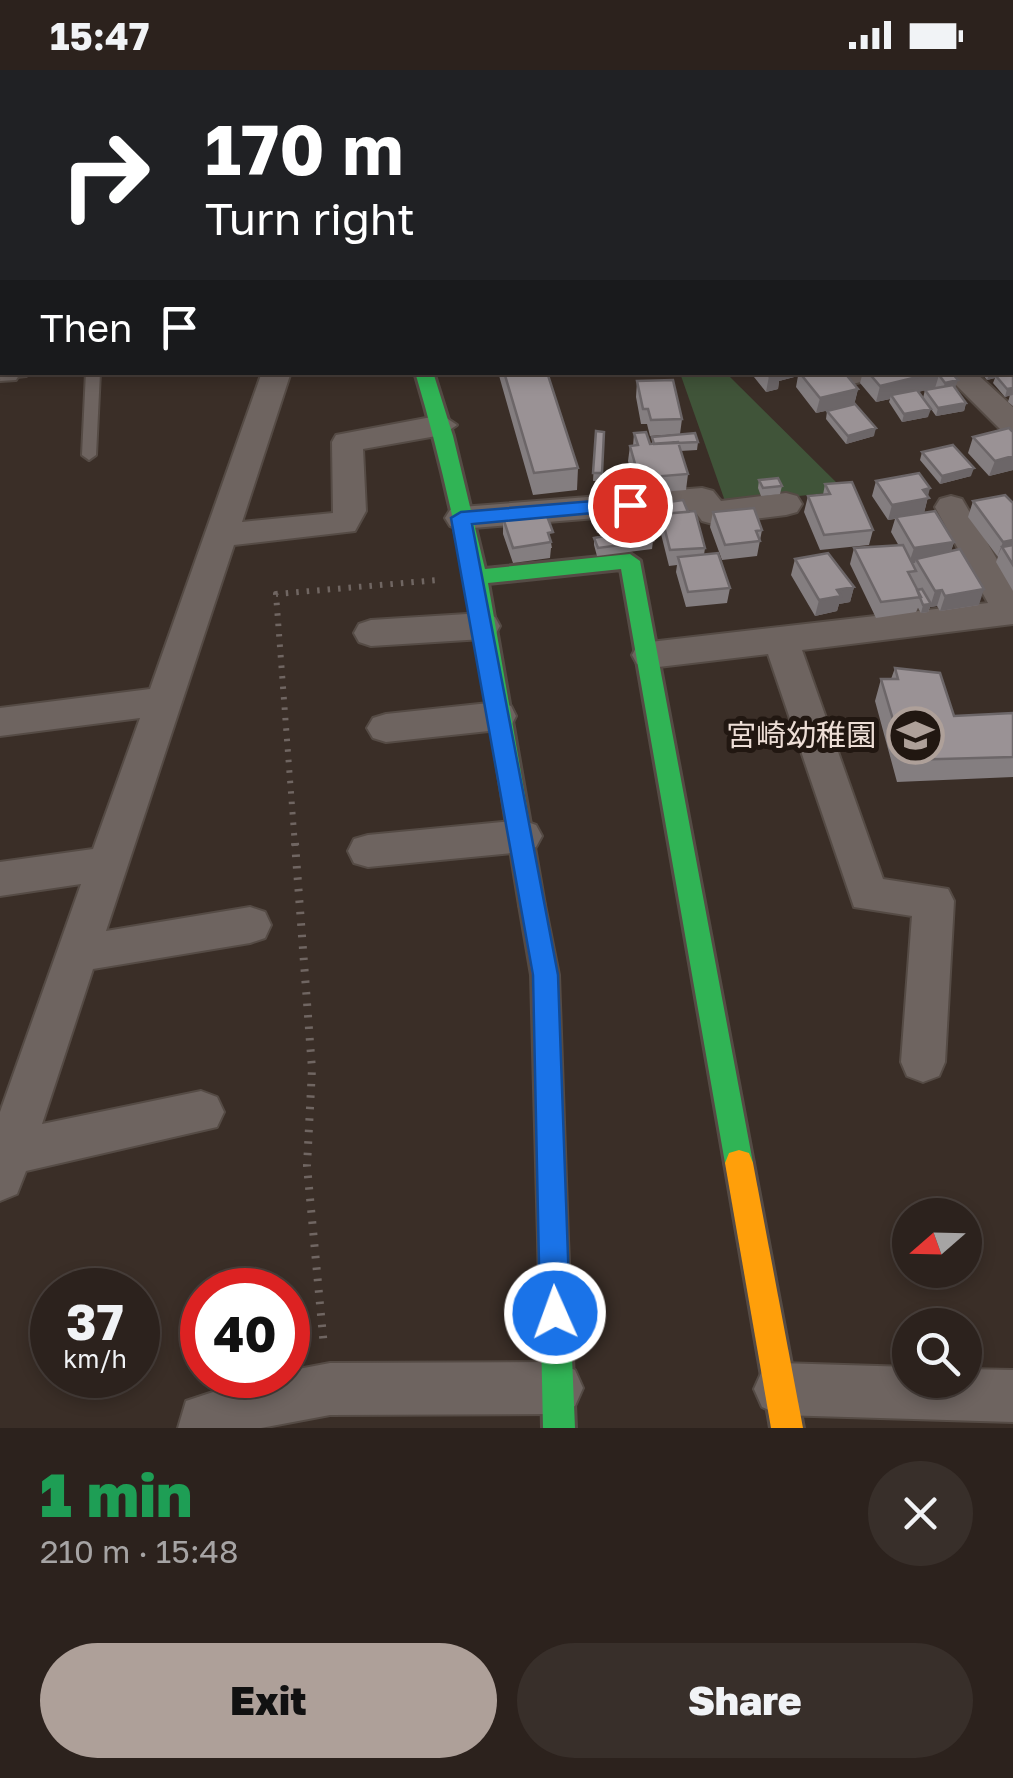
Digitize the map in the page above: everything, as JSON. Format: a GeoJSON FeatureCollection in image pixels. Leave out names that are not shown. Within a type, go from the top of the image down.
{"type":"FeatureCollection","features":[{"type":"Feature","properties":{"kind":"street"},"geometry":{"type":"LineString","coordinates":[[201,1112],[7,1143],[275,375]]}},
{"type":"Feature","properties":{"kind":"street"},"geometry":{"type":"LineString","coordinates":[[204,1428],[204,1419],[222,1413],[330,1389],[558,1408],[546,975],[474,577],[442,425],[425,375]]}},
{"type":"Feature","properties":{"kind":"street"},"geometry":{"type":"LineString","coordinates":[[960,375],[1013,424]]}},
{"type":"Feature","properties":{"kind":"street"},"geometry":{"type":"LineString","coordinates":[[219,535],[342,522],[350,511],[347,442],[442,425]]}},
{"type":"Feature","properties":{"kind":"street"},"geometry":{"type":"LineString","coordinates":[[461,518],[702,499],[714,513],[786,504]]}},
{"type":"Feature","properties":{"kind":"street"},"geometry":{"type":"LineString","coordinates":[[650,654],[1012,612],[951,507]]}},
{"type":"Feature","properties":{"kind":"street"},"geometry":{"type":"LineString","coordinates":[[474,577],[630,562],[650,654],[784,1409],[1013,1396]]}},
{"type":"Feature","properties":{"kind":"street"},"geometry":{"type":"LineString","coordinates":[[371,633],[483,626]]}},
{"type":"Feature","properties":{"kind":"street"},"geometry":{"type":"LineString","coordinates":[[781,639],[868,895],[934,901],[923,1062]]}},
{"type":"Feature","properties":{"kind":"street"},"geometry":{"type":"LineString","coordinates":[[0,722],[160,702]]}},
{"type":"Feature","properties":{"kind":"street"},"geometry":{"type":"LineString","coordinates":[[386,728],[498,716]]}},
{"type":"Feature","properties":{"kind":"street"},"geometry":{"type":"LineString","coordinates":[[368,851],[522,836]]}},
{"type":"Feature","properties":{"kind":"street"},"geometry":{"type":"LineString","coordinates":[[0,879],[106,864]]}},
{"type":"Feature","properties":{"kind":"street"},"geometry":{"type":"LineString","coordinates":[[75,954],[250,924]]}},
{"type":"Feature","properties":{"kind":"lane"},"geometry":{"type":"LineString","coordinates":[[89,456],[94,375]]}},
{"type":"Feature","properties":{"kind":"path"},"geometry":{"type":"LineString","coordinates":[[330,1389],[312,1254],[307,1166],[312,1069],[276,594],[474,577]]}},
{"type":"Feature","properties":{"kind":"green space"},"geometry":{"type":"Polygon","coordinates":[[[681,375],[728,375],[845,491],[726,504],[681,375]]]}},
{"type":"Feature","properties":{"kind":"building"},"geometry":{"type":"Polygon","coordinates":[[[505,375],[548,375],[578,468],[534,473],[505,375]]]}},
{"type":"Feature","properties":{"kind":"building"},"geometry":{"type":"Polygon","coordinates":[[[801,375],[846,375],[858,389],[820,398],[801,375]]]}},
{"type":"Feature","properties":{"kind":"building"},"geometry":{"type":"Polygon","coordinates":[[[871,375],[926,375],[880,386],[871,375]]]}},
{"type":"Feature","properties":{"kind":"building"},"geometry":{"type":"Polygon","coordinates":[[[939,375],[954,375],[958,380],[945,383],[939,375]]]}},
{"type":"Feature","properties":{"kind":"building"},"geometry":{"type":"Polygon","coordinates":[[[1013,375],[1013,388],[1007,389],[996,376],[1013,375]]]}},
{"type":"Feature","properties":{"kind":"building"},"geometry":{"type":"Polygon","coordinates":[[[673,380],[682,419],[651,420],[648,409],[643,409],[637,381],[673,380]]]}},
{"type":"Feature","properties":{"kind":"building"},"geometry":{"type":"Polygon","coordinates":[[[953,385],[966,403],[938,408],[925,390],[953,385]]]}},
{"type":"Feature","properties":{"kind":"building"},"geometry":{"type":"Polygon","coordinates":[[[917,390],[931,409],[904,414],[891,395],[917,390]]]}},
{"type":"Feature","properties":{"kind":"building"},"geometry":{"type":"Polygon","coordinates":[[[855,404],[876,428],[848,436],[827,411],[855,404]]]}},
{"type":"Feature","properties":{"kind":"building"},"geometry":{"type":"Polygon","coordinates":[[[1009,428],[1013,432],[1013,456],[995,461],[973,437],[1009,428]]]}},
{"type":"Feature","properties":{"kind":"building"},"geometry":{"type":"Polygon","coordinates":[[[596,431],[604,432],[602,473],[593,473],[596,431]]]}},
{"type":"Feature","properties":{"kind":"building"},"geometry":{"type":"Polygon","coordinates":[[[646,432],[650,444],[678,442],[688,474],[639,478],[630,446],[638,445],[634,433],[646,432]]]}},
{"type":"Feature","properties":{"kind":"building"},"geometry":{"type":"Polygon","coordinates":[[[695,433],[698,442],[654,444],[652,437],[695,433]]]}},
{"type":"Feature","properties":{"kind":"building"},"geometry":{"type":"Polygon","coordinates":[[[953,445],[974,468],[942,476],[922,452],[953,445]]]}},
{"type":"Feature","properties":{"kind":"building"},"geometry":{"type":"Polygon","coordinates":[[[919,473],[930,488],[923,490],[929,498],[892,505],[876,481],[919,473]]]}},
{"type":"Feature","properties":{"kind":"building"},"geometry":{"type":"Polygon","coordinates":[[[778,478],[782,486],[763,488],[759,480],[778,478]]]}},
{"type":"Feature","properties":{"kind":"building"},"geometry":{"type":"Polygon","coordinates":[[[852,482],[873,530],[824,535],[808,496],[830,494],[825,484],[852,482]]]}},
{"type":"Feature","properties":{"kind":"building"},"geometry":{"type":"Polygon","coordinates":[[[1005,495],[1013,503],[1013,540],[1003,542],[973,501],[1005,495]]]}},
{"type":"Feature","properties":{"kind":"building"},"geometry":{"type":"Polygon","coordinates":[[[683,500],[688,512],[661,514],[660,518],[654,504],[683,500]]]}},
{"type":"Feature","properties":{"kind":"building"},"geometry":{"type":"Polygon","coordinates":[[[636,504],[641,520],[598,525],[593,509],[636,504]]]}},
{"type":"Feature","properties":{"kind":"building"},"geometry":{"type":"Polygon","coordinates":[[[544,508],[553,532],[548,533],[551,542],[513,548],[503,518],[514,517],[513,512],[544,508]]]}},
{"type":"Feature","properties":{"kind":"building"},"geometry":{"type":"Polygon","coordinates":[[[754,508],[762,530],[756,531],[760,541],[725,545],[713,512],[754,508]]]}},
{"type":"Feature","properties":{"kind":"building"},"geometry":{"type":"Polygon","coordinates":[[[695,511],[705,548],[670,550],[661,514],[695,511]]]}},
{"type":"Feature","properties":{"kind":"building"},"geometry":{"type":"Polygon","coordinates":[[[935,511],[954,542],[914,548],[896,517],[935,511]]]}},
{"type":"Feature","properties":{"kind":"building"},"geometry":{"type":"Polygon","coordinates":[[[632,525],[635,533],[649,531],[653,541],[598,548],[594,538],[604,536],[602,529],[632,525]]]}},
{"type":"Feature","properties":{"kind":"building"},"geometry":{"type":"Polygon","coordinates":[[[903,545],[916,571],[908,572],[921,597],[881,602],[854,548],[903,545]]]}},
{"type":"Feature","properties":{"kind":"building"},"geometry":{"type":"Polygon","coordinates":[[[1013,545],[1013,565],[1002,547],[1013,545]]]}},
{"type":"Feature","properties":{"kind":"building"},"geometry":{"type":"Polygon","coordinates":[[[960,549],[984,589],[945,596],[942,590],[935,591],[916,559],[960,549]]]}},
{"type":"Feature","properties":{"kind":"building"},"geometry":{"type":"Polygon","coordinates":[[[718,553],[730,588],[688,592],[678,557],[718,553]]]}},
{"type":"Feature","properties":{"kind":"building"},"geometry":{"type":"Polygon","coordinates":[[[828,553],[854,587],[837,590],[841,596],[819,600],[795,559],[828,553]]]}},
{"type":"Feature","properties":{"kind":"building"},"geometry":{"type":"Polygon","coordinates":[[[922,589],[931,604],[923,605],[917,590],[922,589]]]}},
{"type":"Feature","properties":{"kind":"building"},"geometry":{"type":"Polygon","coordinates":[[[895,668],[940,673],[954,716],[1013,713],[1013,757],[905,760],[881,679],[898,679],[895,668]]]}},
{"type":"Feature","properties":{"kind":"traffic: fast"},"geometry":{"type":"LineString","coordinates":[[425,375],[444,436],[475,568],[532,905]]}},
{"type":"Feature","properties":{"kind":"traffic: fast"},"geometry":{"type":"LineString","coordinates":[[474,577],[630,561],[739,1163]]}},
{"type":"Feature","properties":{"kind":"traffic: fast"},"geometry":{"type":"LineString","coordinates":[[553,1239],[559,1428]]}},
{"type":"Feature","properties":{"kind":"traffic: slow"},"geometry":{"type":"LineString","coordinates":[[739,1163],[787,1428]]}},
{"type":"Feature","properties":{"kind":"traffic: jam"},"geometry":{"type":"LineString","coordinates":[[532,905],[545,975],[553,1239]]}},
{"type":"Feature","properties":{"kind":"place","name":"宮崎幼稚園"},"geometry":{"type":"Point","coordinates":[915,736]}},
{"type":"Feature","properties":{"kind":"route"},"geometry":{"type":"LineString","coordinates":[[555,1313],[546,975],[461,518],[630,505]]}}]}
